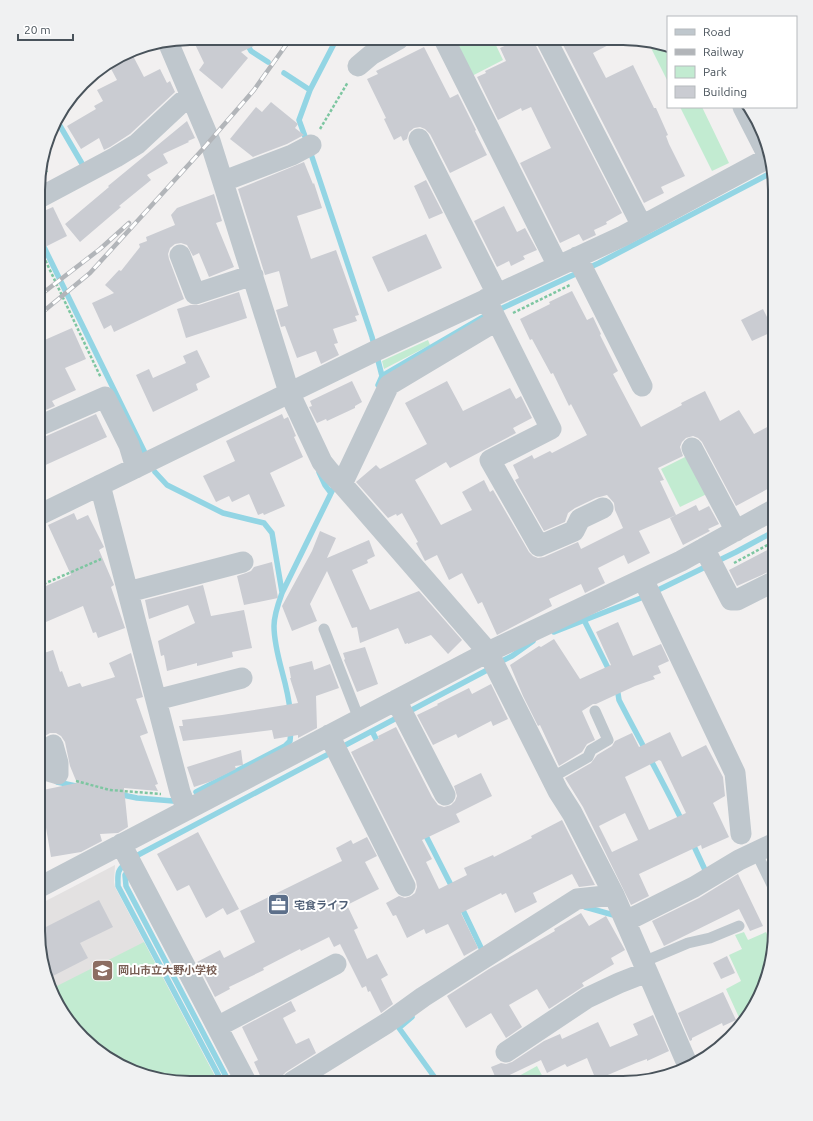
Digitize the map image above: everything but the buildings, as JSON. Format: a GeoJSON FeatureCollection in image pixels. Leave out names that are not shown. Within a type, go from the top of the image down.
{"type":"FeatureCollection","features":[{"type":"Feature","properties":{"kind":"street"},"geometry":{"type":"LineString","coordinates":[[358,66],[371,55],[388,45]]}},
{"type":"Feature","properties":{"kind":"street"},"geometry":{"type":"LineString","coordinates":[[447,45],[558,266]]}},
{"type":"Feature","properties":{"kind":"street"},"geometry":{"type":"LineString","coordinates":[[549,45],[642,226]]}},
{"type":"Feature","properties":{"kind":"street"},"geometry":{"type":"LineString","coordinates":[[169,46],[187,99],[210,141],[224,181],[247,277],[289,392],[322,462],[493,661],[551,778],[572,813],[621,911],[686,1061]]}},
{"type":"Feature","properties":{"kind":"street"},"geometry":{"type":"LineString","coordinates":[[45,195],[116,157],[137,144],[187,99]]}},
{"type":"Feature","properties":{"kind":"street"},"geometry":{"type":"LineString","coordinates":[[744,109],[757,135]]}},
{"type":"Feature","properties":{"kind":"street"},"geometry":{"type":"LineString","coordinates":[[420,139],[492,308],[551,429],[490,460],[539,546],[574,532],[580,518],[603,508]]}},
{"type":"Feature","properties":{"kind":"street"},"geometry":{"type":"LineString","coordinates":[[224,181],[309,147]]}},
{"type":"Feature","properties":{"kind":"street"},"geometry":{"type":"LineString","coordinates":[[337,479],[389,385],[492,308],[558,266],[583,269],[623,236],[765,160]]}},
{"type":"Feature","properties":{"kind":"street"},"geometry":{"type":"LineString","coordinates":[[180,255],[194,294],[247,277]]}},
{"type":"Feature","properties":{"kind":"street"},"geometry":{"type":"LineString","coordinates":[[583,269],[642,386]]}},
{"type":"Feature","properties":{"kind":"street"},"geometry":{"type":"LineString","coordinates":[[45,512],[289,392],[376,351],[492,308]]}},
{"type":"Feature","properties":{"kind":"street"},"geometry":{"type":"LineString","coordinates":[[45,423],[105,397],[129,445],[136,468]]}},
{"type":"Feature","properties":{"kind":"street"},"geometry":{"type":"LineString","coordinates":[[692,448],[736,531]]}},
{"type":"Feature","properties":{"kind":"street"},"geometry":{"type":"LineString","coordinates":[[100,486],[183,801]]}},
{"type":"Feature","properties":{"kind":"street"},"geometry":{"type":"LineString","coordinates":[[711,562],[736,531],[768,513]]}},
{"type":"Feature","properties":{"kind":"street"},"geometry":{"type":"LineString","coordinates":[[45,885],[123,850],[183,801],[334,744],[359,719],[402,710],[493,661],[648,589],[681,561],[711,562]]}},
{"type":"Feature","properties":{"kind":"street"},"geometry":{"type":"LineString","coordinates":[[128,592],[243,562]]}},
{"type":"Feature","properties":{"kind":"street"},"geometry":{"type":"LineString","coordinates":[[711,562],[731,600],[737,600],[768,584]]}},
{"type":"Feature","properties":{"kind":"street"},"geometry":{"type":"LineString","coordinates":[[648,589],[735,773],[741,834]]}},
{"type":"Feature","properties":{"kind":"street"},"geometry":{"type":"LineString","coordinates":[[156,700],[242,678]]}},
{"type":"Feature","properties":{"kind":"street"},"geometry":{"type":"LineString","coordinates":[[402,710],[445,795]]}},
{"type":"Feature","properties":{"kind":"street"},"geometry":{"type":"LineString","coordinates":[[334,744],[405,886]]}},
{"type":"Feature","properties":{"kind":"street"},"geometry":{"type":"LineString","coordinates":[[45,770],[58,774],[58,763],[53,745]]}},
{"type":"Feature","properties":{"kind":"street"},"geometry":{"type":"LineString","coordinates":[[302,1076],[387,1023],[423,997],[577,899],[621,911],[694,887],[739,860],[768,846]]}},
{"type":"Feature","properties":{"kind":"street"},"geometry":{"type":"LineString","coordinates":[[123,850],[243,1076]]}},
{"type":"Feature","properties":{"kind":"street"},"geometry":{"type":"LineString","coordinates":[[217,1027],[336,964]]}},
{"type":"Feature","properties":{"kind":"street"},"geometry":{"type":"LineString","coordinates":[[506,1052],[587,998],[619,983],[645,967]]}},
{"type":"Feature","properties":{"kind":"lane"},"geometry":{"type":"LineString","coordinates":[[324,628],[359,719]]}},
{"type":"Feature","properties":{"kind":"lane"},"geometry":{"type":"LineString","coordinates":[[551,778],[588,756],[591,750],[608,740],[595,711]]}},
{"type":"Feature","properties":{"kind":"lane"},"geometry":{"type":"LineString","coordinates":[[756,852],[768,877]]}},
{"type":"Feature","properties":{"kind":"lane"},"geometry":{"type":"LineString","coordinates":[[645,967],[688,943],[710,938],[739,926]]}},
{"type":"Feature","properties":{"kind":"path"},"geometry":{"type":"LineString","coordinates":[[309,147],[358,66]]}},
{"type":"Feature","properties":{"kind":"path"},"geometry":{"type":"LineString","coordinates":[[45,260],[105,385],[103,398]]}},
{"type":"Feature","properties":{"kind":"path"},"geometry":{"type":"LineString","coordinates":[[492,308],[583,269]]}},
{"type":"Feature","properties":{"kind":"path"},"geometry":{"type":"LineString","coordinates":[[711,562],[768,543]]}},
{"type":"Feature","properties":{"kind":"path"},"geometry":{"type":"LineString","coordinates":[[45,583],[118,552]]}},
{"type":"Feature","properties":{"kind":"path"},"geometry":{"type":"LineString","coordinates":[[58,774],[70,779],[110,790],[172,795],[183,801]]}},
{"type":"Feature","properties":{"kind":"shaded area","name":"岡山市立大野小学校"},"geometry":{"type":"Polygon","coordinates":[[[115,865],[115,887],[215,1076],[180,1076],[152,1071],[117,1057],[87,1034],[64,1004],[50,969],[45,941],[45,901],[115,865]]]}},
{"type":"Feature","properties":{"kind":"green space"},"geometry":{"type":"Polygon","coordinates":[[[452,45],[496,45],[503,60],[468,78],[452,45]]]}},
{"type":"Feature","properties":{"kind":"green space"},"geometry":{"type":"Polygon","coordinates":[[[651,48],[667,52],[667,80],[651,48]]]}},
{"type":"Feature","properties":{"kind":"green space"},"geometry":{"type":"Polygon","coordinates":[[[680,108],[702,108],[729,163],[712,171],[680,108]]]}},
{"type":"Feature","properties":{"kind":"green space"},"geometry":{"type":"Polygon","coordinates":[[[428,340],[430,345],[384,369],[382,361],[428,340]]]}},
{"type":"Feature","properties":{"kind":"green space"},"geometry":{"type":"Polygon","coordinates":[[[691,454],[711,492],[680,507],[661,469],[691,454]]]}},
{"type":"Feature","properties":{"kind":"green space"},"geometry":{"type":"Polygon","coordinates":[[[744,932],[748,940],[766,932],[768,937],[765,960],[757,987],[749,1004],[739,1018],[726,989],[741,981],[729,955],[742,949],[735,935],[744,932]]]}},
{"type":"Feature","properties":{"kind":"green space"},"geometry":{"type":"Polygon","coordinates":[[[144,942],[215,1076],[171,1075],[134,1065],[117,1057],[87,1034],[69,1012],[56,987],[144,942]]]}},
{"type":"Feature","properties":{"kind":"green space"},"geometry":{"type":"Polygon","coordinates":[[[537,1066],[542,1076],[519,1076],[537,1066]]]}},
{"type":"Feature","properties":{"kind":"waterway"},"geometry":{"type":"LineString","coordinates":[[248,45],[251,51],[268,62]]}},
{"type":"Feature","properties":{"kind":"waterway"},"geometry":{"type":"LineString","coordinates":[[307,142],[299,120],[310,90],[333,45]]}},
{"type":"Feature","properties":{"kind":"waterway"},"geometry":{"type":"LineString","coordinates":[[284,73],[310,90]]}},
{"type":"Feature","properties":{"kind":"waterway"},"geometry":{"type":"LineString","coordinates":[[60,126],[84,167]]}},
{"type":"Feature","properties":{"kind":"waterway"},"geometry":{"type":"LineString","coordinates":[[310,151],[372,337],[382,376]]}},
{"type":"Feature","properties":{"kind":"waterway"},"geometry":{"type":"LineString","coordinates":[[496,311],[599,263],[767,175]]}},
{"type":"Feature","properties":{"kind":"waterway"},"geometry":{"type":"LineString","coordinates":[[45,249],[145,453]]}},
{"type":"Feature","properties":{"kind":"waterway"},"geometry":{"type":"LineString","coordinates":[[378,385],[382,376],[485,316]]}},
{"type":"Feature","properties":{"kind":"waterway"},"geometry":{"type":"LineString","coordinates":[[155,472],[167,485],[223,513],[264,523],[272,533],[282,592]]}},
{"type":"Feature","properties":{"kind":"waterway"},"geometry":{"type":"LineString","coordinates":[[319,472],[325,485],[331,493]]}},
{"type":"Feature","properties":{"kind":"waterway"},"geometry":{"type":"LineString","coordinates":[[290,711],[287,690],[276,647],[274,626],[275,614],[282,593],[336,483]]}},
{"type":"Feature","properties":{"kind":"waterway"},"geometry":{"type":"LineString","coordinates":[[654,592],[768,535]]}},
{"type":"Feature","properties":{"kind":"waterway"},"geometry":{"type":"LineString","coordinates":[[554,632],[646,596]]}},
{"type":"Feature","properties":{"kind":"waterway"},"geometry":{"type":"LineString","coordinates":[[584,620],[610,672]]}},
{"type":"Feature","properties":{"kind":"waterway"},"geometry":{"type":"LineString","coordinates":[[498,663],[512,656],[533,641]]}},
{"type":"Feature","properties":{"kind":"waterway"},"geometry":{"type":"LineString","coordinates":[[135,860],[138,855],[491,668]]}},
{"type":"Feature","properties":{"kind":"waterway"},"geometry":{"type":"LineString","coordinates":[[617,687],[619,700],[683,823]]}},
{"type":"Feature","properties":{"kind":"waterway"},"geometry":{"type":"LineString","coordinates":[[196,792],[285,746],[290,741],[291,730]]}},
{"type":"Feature","properties":{"kind":"waterway"},"geometry":{"type":"LineString","coordinates":[[372,731],[379,745]]}},
{"type":"Feature","properties":{"kind":"waterway"},"geometry":{"type":"LineString","coordinates":[[57,782],[76,786]]}},
{"type":"Feature","properties":{"kind":"waterway"},"geometry":{"type":"LineString","coordinates":[[118,794],[137,798],[173,801]]}},
{"type":"Feature","properties":{"kind":"waterway"},"geometry":{"type":"LineString","coordinates":[[424,832],[453,889]]}},
{"type":"Feature","properties":{"kind":"waterway"},"geometry":{"type":"LineString","coordinates":[[692,842],[706,872]]}},
{"type":"Feature","properties":{"kind":"waterway"},"geometry":{"type":"LineString","coordinates":[[127,863],[119,870],[118,886],[219,1076]]}},
{"type":"Feature","properties":{"kind":"waterway"},"geometry":{"type":"LineString","coordinates":[[129,869],[125,875],[126,886],[226,1076]]}},
{"type":"Feature","properties":{"kind":"waterway"},"geometry":{"type":"LineString","coordinates":[[461,906],[484,954]]}},
{"type":"Feature","properties":{"kind":"waterway"},"geometry":{"type":"LineString","coordinates":[[585,907],[617,916]]}},
{"type":"Feature","properties":{"kind":"waterway"},"geometry":{"type":"LineString","coordinates":[[412,1017],[399,1028],[434,1076]]}},
{"type":"Feature","properties":{"kind":"railway"},"geometry":{"type":"LineString","coordinates":[[45,310],[90,273],[202,150],[254,90],[286,45]]}},
{"type":"Feature","properties":{"kind":"railway"},"geometry":{"type":"LineString","coordinates":[[45,291],[100,249],[129,223]]}},
{"type":"Feature","properties":{"kind":"place","name":"宅食ライフ"},"geometry":{"type":"Point","coordinates":[278,905]}},
{"type":"Feature","properties":{"kind":"place","name":"岡山市立大野小学校"},"geometry":{"type":"Point","coordinates":[103,970]}}]}
